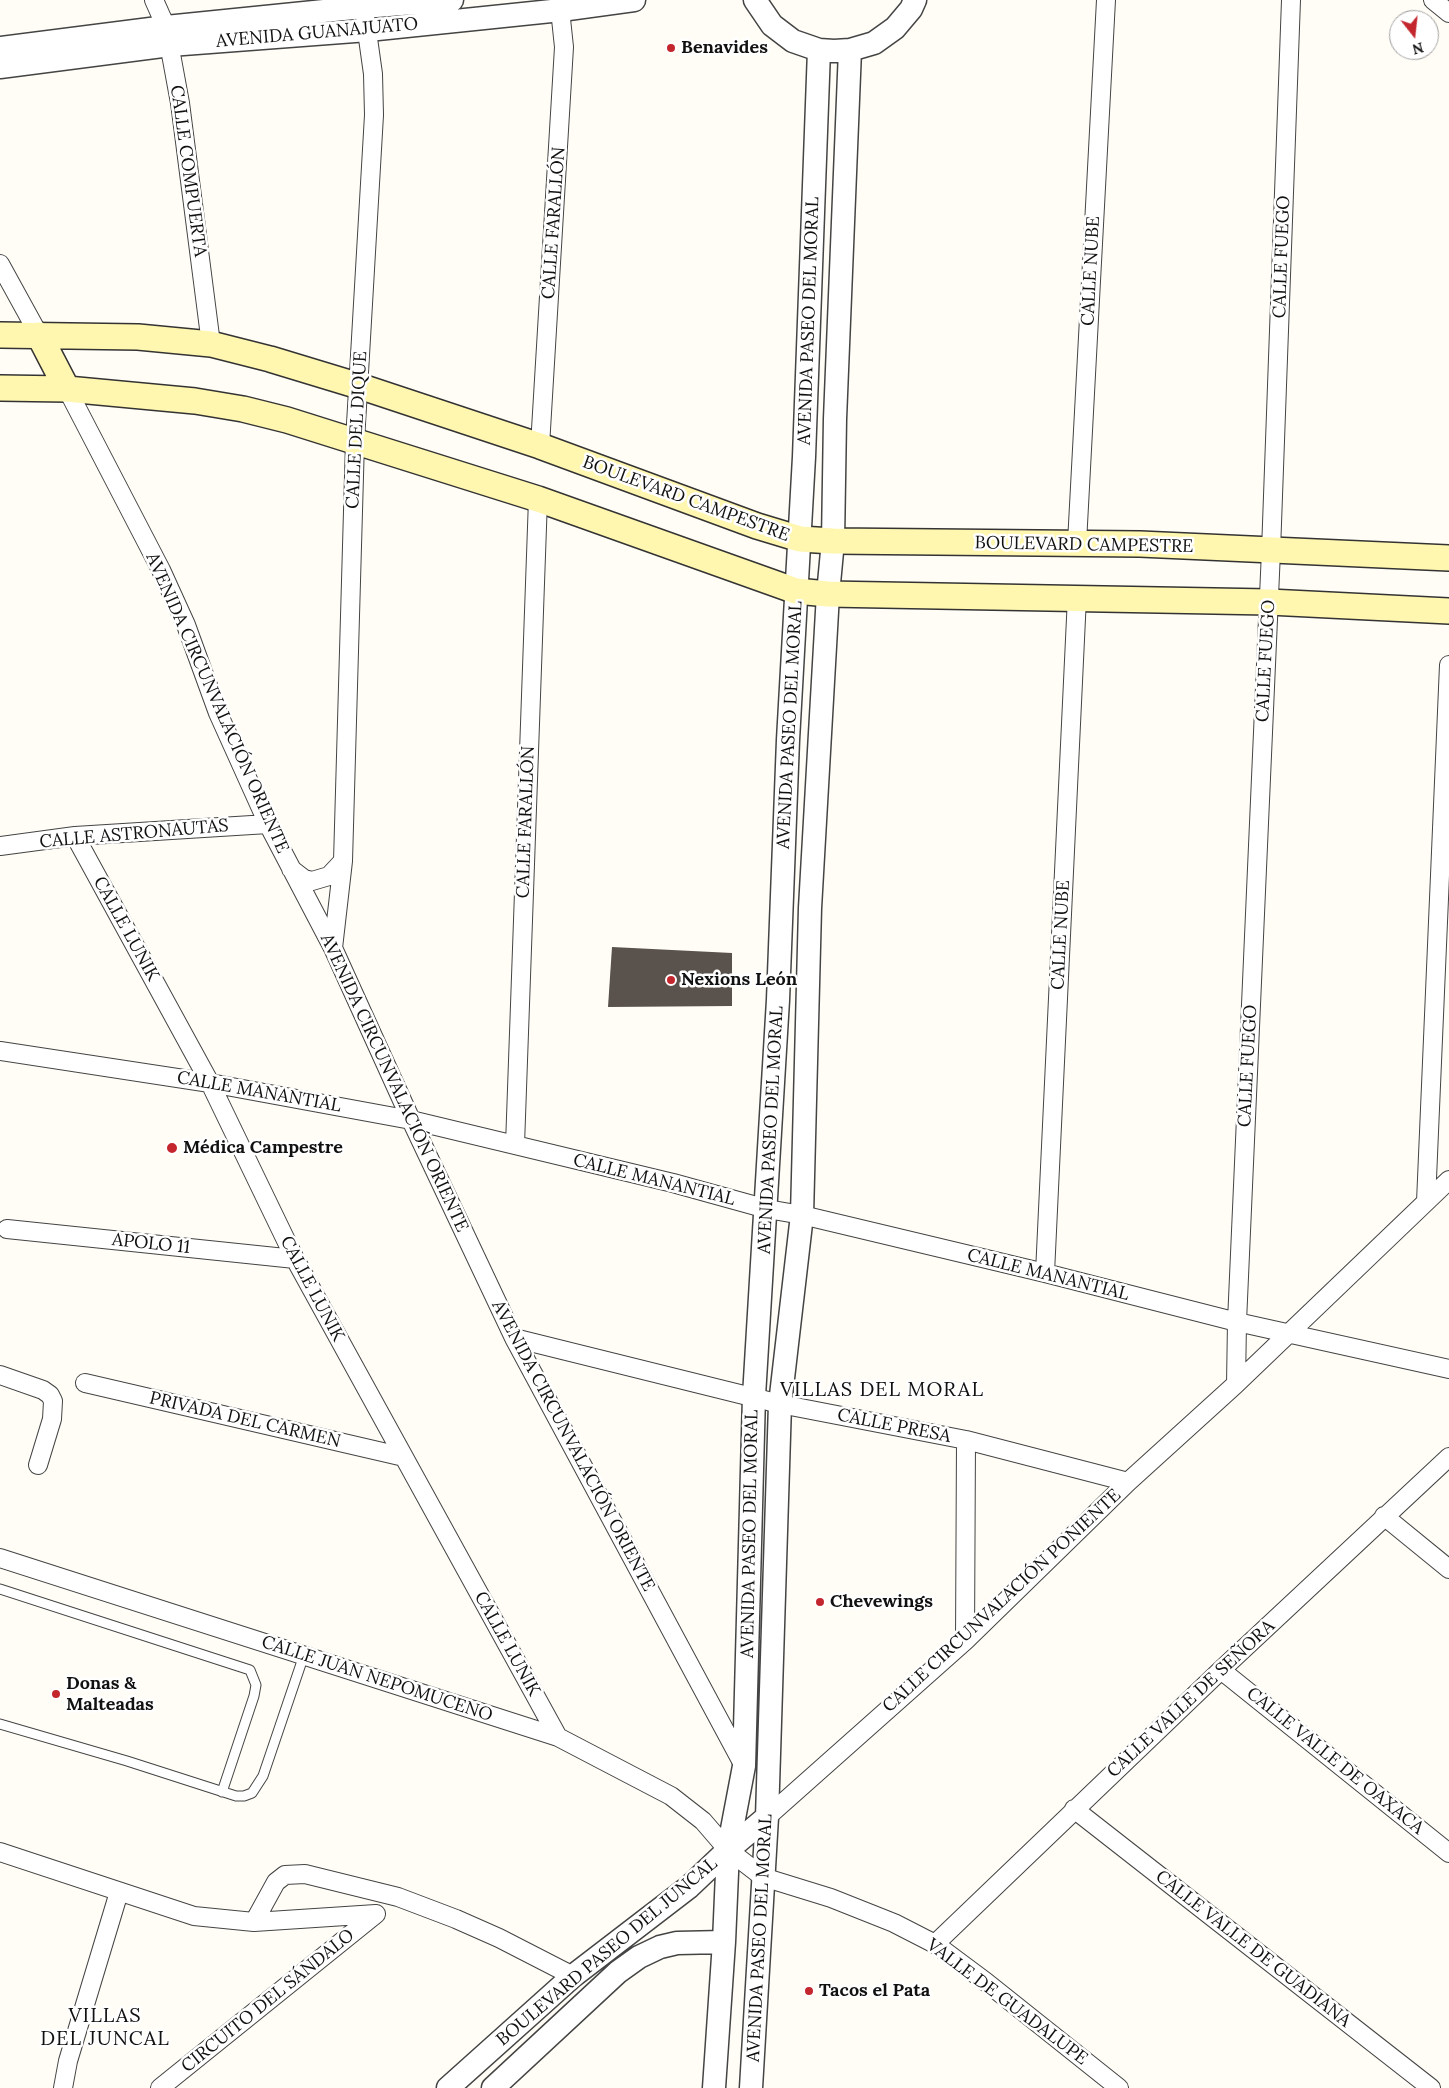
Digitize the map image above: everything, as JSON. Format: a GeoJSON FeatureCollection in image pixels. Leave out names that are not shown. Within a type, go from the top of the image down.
{"type":"FeatureCollection","features":[{"type":"Feature","properties":{"kind":"main road","name":"BOULEVARD CAMPESTRE"},"geometry":{"type":"LineString","coordinates":[[0,335],[130,336],[211,344],[359,386],[540,446],[757,526],[800,539],[833,541],[1140,544],[1449,558]]}},
{"type":"Feature","properties":{"kind":"main road"},"geometry":{"type":"LineString","coordinates":[[39,335],[66,389]]}},
{"type":"Feature","properties":{"kind":"main road"},"geometry":{"type":"LineString","coordinates":[[0,388],[66,389],[195,401],[243,409],[287,420],[538,499],[796,592],[1269,602],[1449,611]]}},
{"type":"Feature","properties":{"kind":"street","name":"CALLE COMPUERTA"},"geometry":{"type":"LineString","coordinates":[[154,0],[168,36],[180,103],[211,344]]}},
{"type":"Feature","properties":{"kind":"street","name":"AVENIDA GUANAJUATO"},"geometry":{"type":"LineString","coordinates":[[0,66],[362,3],[452,0]]}},
{"type":"Feature","properties":{"kind":"street","name":"AVENIDA GUANAJUATO"},"geometry":{"type":"LineString","coordinates":[[0,48],[168,36],[368,30],[560,5],[634,0]]}},
{"type":"Feature","properties":{"kind":"street"},"geometry":{"type":"LineString","coordinates":[[756,0],[772,25],[793,41],[819,50],[850,50],[874,43],[895,28],[911,9],[915,0]]}},
{"type":"Feature","properties":{"kind":"street","name":"CALLE NUBE"},"geometry":{"type":"LineString","coordinates":[[1077,543],[1106,0]]}},
{"type":"Feature","properties":{"kind":"street","name":"CALLE FUEGO"},"geometry":{"type":"LineString","coordinates":[[1237,1322],[1272,551],[1290,0]]}},
{"type":"Feature","properties":{"kind":"street"},"geometry":{"type":"LineString","coordinates":[[1433,0],[1449,13]]}},
{"type":"Feature","properties":{"kind":"street","name":"CALLE DEL DIQUE"},"geometry":{"type":"LineString","coordinates":[[333,948],[343,862],[356,441],[374,115],[373,74],[368,30],[362,3]]}},
{"type":"Feature","properties":{"kind":"street","name":"CALLE FARALLÓN"},"geometry":{"type":"LineString","coordinates":[[540,446],[564,47],[560,5]]}},
{"type":"Feature","properties":{"kind":"street","name":"AVENIDA PASEO DEL MORAL"},"geometry":{"type":"LineString","coordinates":[[714,2088],[728,1850],[744,1766],[754,1396],[778,1000],[788,740],[800,539],[819,50]]}},
{"type":"Feature","properties":{"kind":"street","name":"AVENIDA PASEO DEL MORAL"},"geometry":{"type":"LineString","coordinates":[[751,2088],[767,1817],[780,1404],[802,1215],[810,908],[828,594],[833,541],[835,419],[850,50]]}},
{"type":"Feature","properties":{"kind":"street"},"geometry":{"type":"LineString","coordinates":[[0,264],[39,335]]}},
{"type":"Feature","properties":{"kind":"street","name":"AVENIDA CIRCUNVALACIÓN ORIENTE"},"geometry":{"type":"LineString","coordinates":[[66,389],[164,578],[186,625],[218,713],[268,824],[333,948],[411,1120],[514,1338],[744,1766]]}},
{"type":"Feature","properties":{"kind":"street","name":"CALLE FARALLÓN"},"geometry":{"type":"LineString","coordinates":[[515,1145],[538,499]]}},
{"type":"Feature","properties":{"kind":"street","name":"CALLE NUBE"},"geometry":{"type":"LineString","coordinates":[[1045,1274],[1077,597]]}},
{"type":"Feature","properties":{"kind":"street"},"geometry":{"type":"LineString","coordinates":[[1426,1202],[1449,665]]}},
{"type":"Feature","properties":{"kind":"street","name":"CALLE ASTRONAUTAS"},"geometry":{"type":"LineString","coordinates":[[0,846],[75,836],[268,824]]}},
{"type":"Feature","properties":{"kind":"street","name":"CALLE LUNIK"},"geometry":{"type":"LineString","coordinates":[[75,836],[210,1083],[295,1259],[558,1737]]}},
{"type":"Feature","properties":{"kind":"street"},"geometry":{"type":"LineString","coordinates":[[291,869],[304,879],[317,880],[329,876],[343,862]]}},
{"type":"Feature","properties":{"kind":"street","name":"CALLE MANANTIAL"},"geometry":{"type":"LineString","coordinates":[[0,1051],[210,1083],[411,1120],[1237,1322],[1449,1369]]}},
{"type":"Feature","properties":{"kind":"street","name":"CALLE CIRCUNVALACIÓN PONIENTE"},"geometry":{"type":"LineString","coordinates":[[767,1817],[965,1641],[1128,1482],[1290,1334],[1449,1180]]}},
{"type":"Feature","properties":{"kind":"street","name":"APOLO 11"},"geometry":{"type":"LineString","coordinates":[[7,1229],[295,1259]]}},
{"type":"Feature","properties":{"kind":"street"},"geometry":{"type":"LineString","coordinates":[[1236,1384],[1237,1322]]}},
{"type":"Feature","properties":{"kind":"street","name":"CALLE PRESA"},"geometry":{"type":"LineString","coordinates":[[514,1338],[754,1396],[780,1404],[966,1440],[1128,1482]]}},
{"type":"Feature","properties":{"kind":"street"},"geometry":{"type":"LineString","coordinates":[[0,1375],[43,1390],[50,1395],[53,1401],[52,1419],[38,1465]]}},
{"type":"Feature","properties":{"kind":"street","name":"PRIVADA DEL CARMEN"},"geometry":{"type":"LineString","coordinates":[[85,1383],[404,1457]]}},
{"type":"Feature","properties":{"kind":"street"},"geometry":{"type":"LineString","coordinates":[[965,1641],[966,1440]]}},
{"type":"Feature","properties":{"kind":"street","name":"CALLE VALLE DE SEÑORA"},"geometry":{"type":"LineString","coordinates":[[935,1944],[1074,1809],[1449,1457]]}},
{"type":"Feature","properties":{"kind":"street"},"geometry":{"type":"LineString","coordinates":[[1384,1516],[1449,1569]]}},
{"type":"Feature","properties":{"kind":"street","name":"CALLE JUAN NEPOMUCENO"},"geometry":{"type":"LineString","coordinates":[[0,1558],[558,1737],[671,1796],[703,1821],[728,1850]]}},
{"type":"Feature","properties":{"kind":"street","name":"CALLE VALLE DE OAXACA"},"geometry":{"type":"LineString","coordinates":[[1221,1670],[1449,1853]]}},
{"type":"Feature","properties":{"kind":"street","name":"CALLE VALLE DE GUADIANA"},"geometry":{"type":"LineString","coordinates":[[1074,1809],[1432,2088]]}},
{"type":"Feature","properties":{"kind":"street","name":"BOULEVARD PASEO DEL JUNCAL"},"geometry":{"type":"LineString","coordinates":[[448,2088],[573,1976],[689,1887],[767,1817]]}},
{"type":"Feature","properties":{"kind":"street","name":"VALLE DE GUADALUPE"},"geometry":{"type":"LineString","coordinates":[[728,1850],[763,1877],[849,1905],[894,1923],[935,1944],[986,1982],[1118,2088]]}},
{"type":"Feature","properties":{"kind":"street","name":"CIRCUITO DEL SÁNDALO"},"geometry":{"type":"LineString","coordinates":[[0,1852],[194,1916],[254,1922],[376,1914]]}},
{"type":"Feature","properties":{"kind":"street"},"geometry":{"type":"LineString","coordinates":[[254,1922],[276,1882],[285,1875],[295,1873],[314,1876],[398,1897],[490,1934],[573,1976]]}},
{"type":"Feature","properties":{"kind":"street"},"geometry":{"type":"LineString","coordinates":[[63,2088],[68,2061],[119,1892]]}},
{"type":"Feature","properties":{"kind":"street","name":"CIRCUITO DEL SÁNDALO"},"geometry":{"type":"LineString","coordinates":[[160,2088],[398,1897]]}},
{"type":"Feature","properties":{"kind":"street","name":"BOULEVARD PASEO DEL JUNCAL"},"geometry":{"type":"LineString","coordinates":[[493,2088],[618,1972],[640,1956],[660,1947],[677,1943],[724,1942]]}},
{"type":"Feature","properties":{"kind":"lane"},"geometry":{"type":"LineString","coordinates":[[0,1589],[250,1670],[256,1685],[254,1696],[222,1792]]}},
{"type":"Feature","properties":{"kind":"lane"},"geometry":{"type":"LineString","coordinates":[[0,1724],[127,1761],[222,1792],[244,1796],[252,1793],[258,1787],[263,1776],[304,1655]]}},
{"type":"Feature","properties":{"kind":"building","name":"Nexions León"},"geometry":{"type":"Polygon","coordinates":[[[612,947],[732,953],[732,1006],[608,1007],[612,947]]]}},
{"type":"Feature","properties":{"kind":"place","name":"Benavides"},"geometry":{"type":"Point","coordinates":[671,48]}},
{"type":"Feature","properties":{"kind":"place","name":"Nexions León"},"geometry":{"type":"Point","coordinates":[671,980]}},
{"type":"Feature","properties":{"kind":"place","name":"Médica Campestre"},"geometry":{"type":"Point","coordinates":[172,1148]}},
{"type":"Feature","properties":{"kind":"place","name":"Chevewings"},"geometry":{"type":"Point","coordinates":[820,1602]}},
{"type":"Feature","properties":{"kind":"place","name":"Donas & Malteadas"},"geometry":{"type":"Point","coordinates":[56,1694]}},
{"type":"Feature","properties":{"kind":"place","name":"Tacos el Pata"},"geometry":{"type":"Point","coordinates":[809,1991]}},
{"type":"Feature","properties":{"kind":"district","name":"VILLAS DEL MORAL"},"geometry":{"type":"Point","coordinates":[882,1390]}},
{"type":"Feature","properties":{"kind":"district","name":"VILLAS DEL JUNCAL"},"geometry":{"type":"Point","coordinates":[105,2028]}}]}
